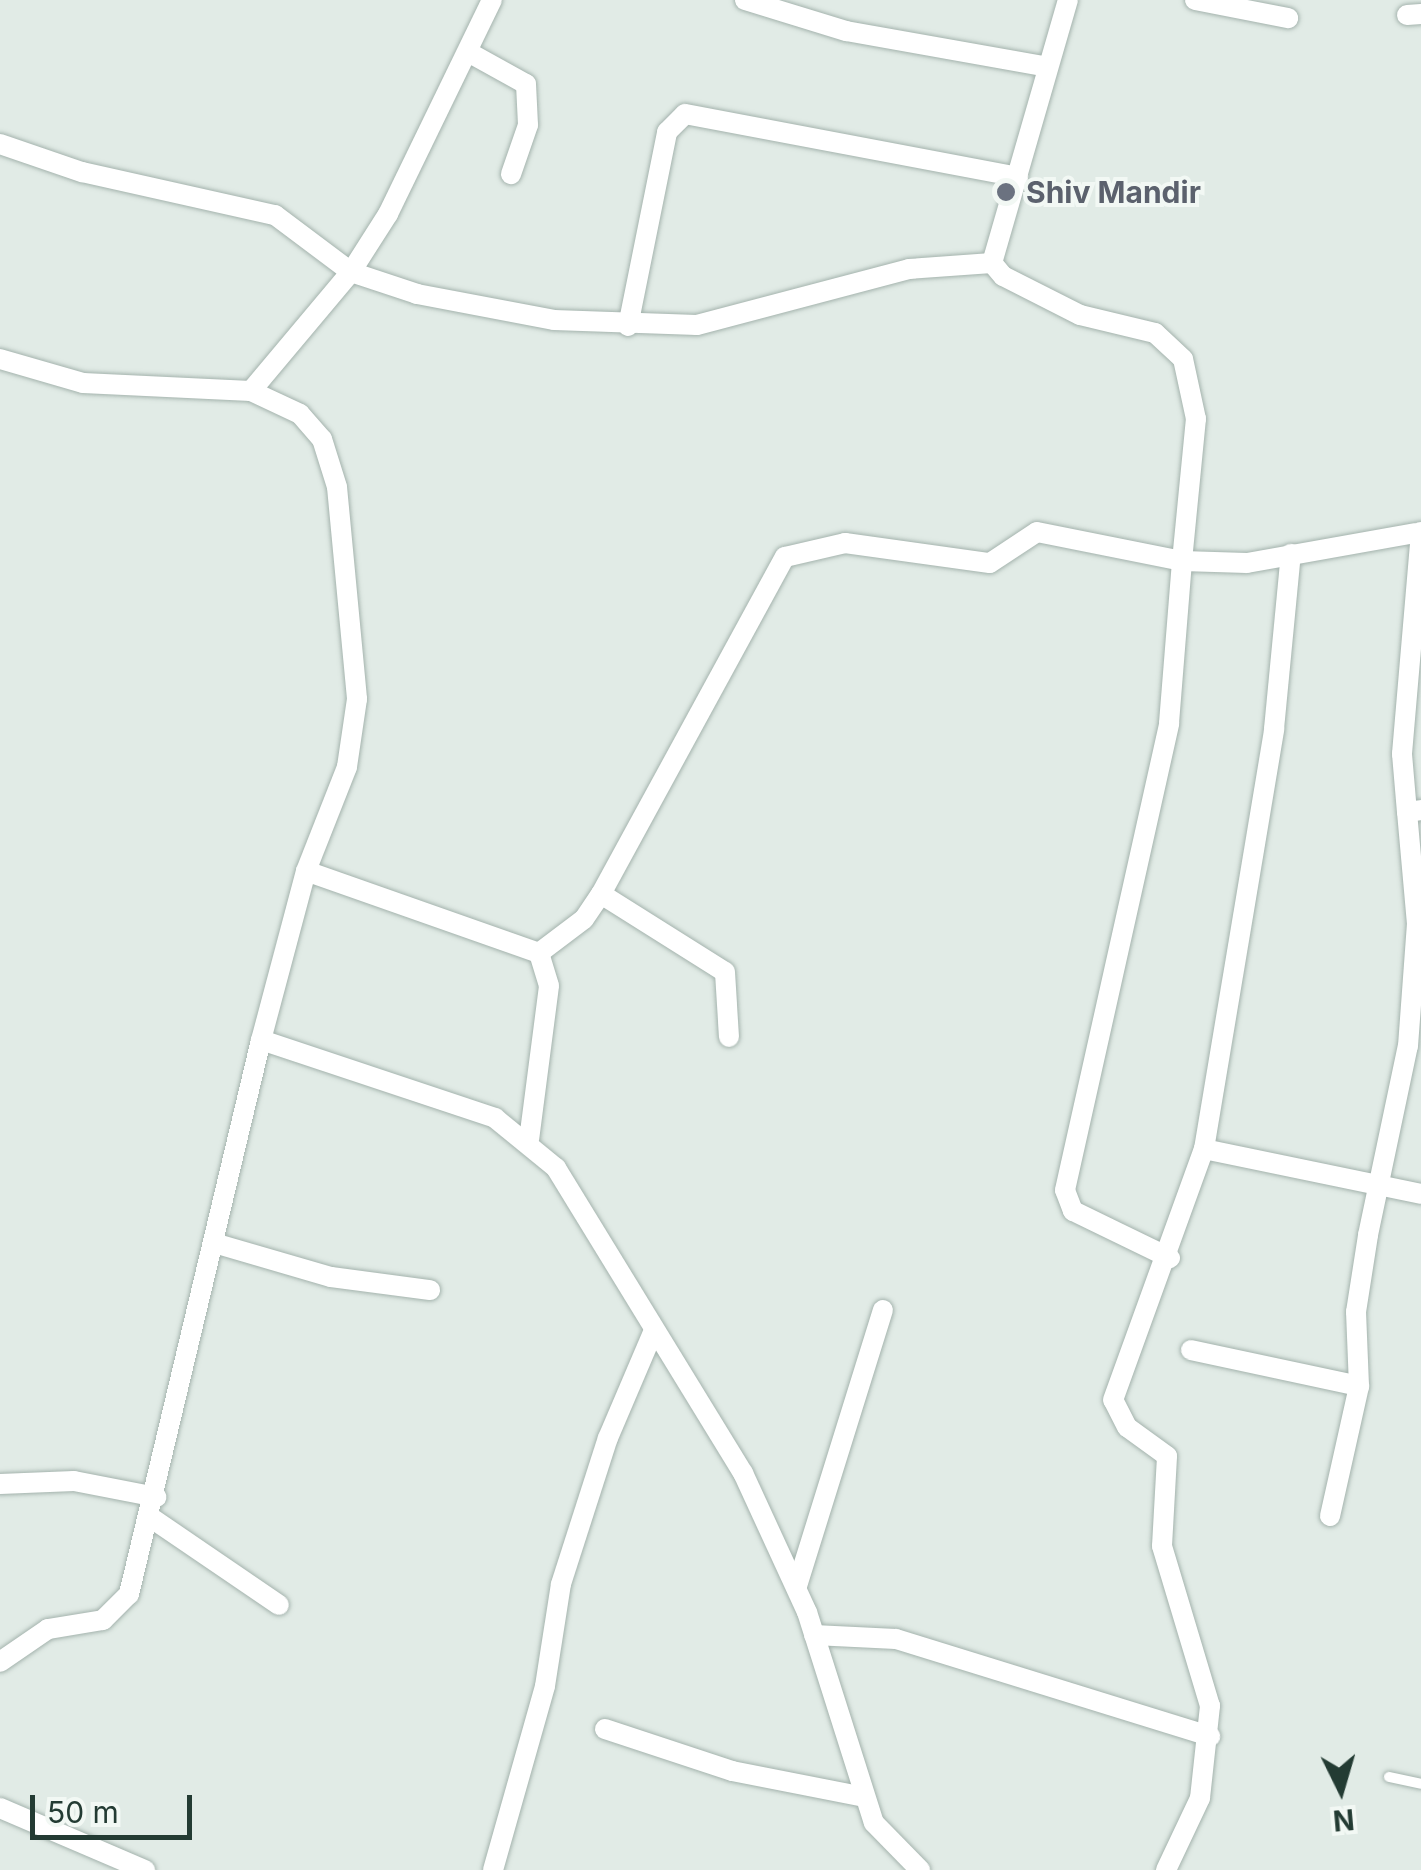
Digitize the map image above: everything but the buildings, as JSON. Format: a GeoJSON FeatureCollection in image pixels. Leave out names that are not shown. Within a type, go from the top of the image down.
{"type":"FeatureCollection","features":[{"type":"Feature","properties":{"kind":"street"},"geometry":{"type":"LineString","coordinates":[[252,391],[351,272],[492,0]]}},
{"type":"Feature","properties":{"kind":"street"},"geometry":{"type":"LineString","coordinates":[[746,0],[846,31],[1048,67]]}},
{"type":"Feature","properties":{"kind":"street"},"geometry":{"type":"LineString","coordinates":[[992,262],[1068,0]]}},
{"type":"Feature","properties":{"kind":"street"},"geometry":{"type":"LineString","coordinates":[[1195,0],[1288,18]]}},
{"type":"Feature","properties":{"kind":"street"},"geometry":{"type":"LineString","coordinates":[[468,52],[526,84],[528,125],[512,174]]}},
{"type":"Feature","properties":{"kind":"street"},"geometry":{"type":"LineString","coordinates":[[628,326],[667,132],[685,114],[1018,177]]}},
{"type":"Feature","properties":{"kind":"street"},"geometry":{"type":"LineString","coordinates":[[0,144],[82,172],[276,214],[351,272],[482,310],[628,326],[745,317],[836,285],[992,262]]}},
{"type":"Feature","properties":{"kind":"street"},"geometry":{"type":"LineString","coordinates":[[992,262],[1003,276],[1080,315],[1155,333],[1183,358],[1196,419],[1166,738],[1065,1190],[1073,1211],[1170,1258]]}},
{"type":"Feature","properties":{"kind":"street"},"geometry":{"type":"LineString","coordinates":[[0,359],[83,383],[252,391],[300,414],[322,440],[337,486],[356,629],[358,700],[347,767],[306,872],[261,1040],[153,1507],[119,1610],[48,1629],[0,1662]]}},
{"type":"Feature","properties":{"kind":"street"},"geometry":{"type":"LineString","coordinates":[[539,953],[584,919],[601,894],[785,557],[846,543],[990,563],[1038,532],[1182,561],[1291,554],[1418,532],[1414,811],[1419,924],[1408,1046],[1356,1312],[1359,1386],[1330,1516]]}},
{"type":"Feature","properties":{"kind":"street"},"geometry":{"type":"LineString","coordinates":[[1166,1870],[1200,1798],[1210,1736],[1200,1664],[1162,1546],[1167,1456],[1127,1428],[1113,1400],[1170,1258],[1204,1149],[1274,729],[1291,554]]}},
{"type":"Feature","properties":{"kind":"street"},"geometry":{"type":"LineString","coordinates":[[306,872],[539,953]]}},
{"type":"Feature","properties":{"kind":"street"},"geometry":{"type":"LineString","coordinates":[[601,894],[725,972],[729,1037]]}},
{"type":"Feature","properties":{"kind":"street"},"geometry":{"type":"LineString","coordinates":[[529,1139],[548,986],[539,953]]}},
{"type":"Feature","properties":{"kind":"street"},"geometry":{"type":"LineString","coordinates":[[261,1040],[453,1100],[529,1139],[556,1168],[743,1474],[797,1586],[864,1797],[890,1847],[920,1870]]}},
{"type":"Feature","properties":{"kind":"street"},"geometry":{"type":"LineString","coordinates":[[1204,1149],[1421,1194]]}},
{"type":"Feature","properties":{"kind":"street"},"geometry":{"type":"LineString","coordinates":[[214,1243],[331,1277],[430,1290]]}},
{"type":"Feature","properties":{"kind":"street"},"geometry":{"type":"LineString","coordinates":[[797,1586],[883,1310]]}},
{"type":"Feature","properties":{"kind":"street"},"geometry":{"type":"LineString","coordinates":[[492,1870],[545,1686],[561,1584],[608,1438],[654,1330]]}},
{"type":"Feature","properties":{"kind":"street"},"geometry":{"type":"LineString","coordinates":[[1191,1350],[1359,1386]]}},
{"type":"Feature","properties":{"kind":"street"},"geometry":{"type":"LineString","coordinates":[[0,1484],[74,1480],[153,1507],[278,1605]]}},
{"type":"Feature","properties":{"kind":"street"},"geometry":{"type":"LineString","coordinates":[[814,1635],[896,1639],[1210,1736]]}},
{"type":"Feature","properties":{"kind":"street"},"geometry":{"type":"LineString","coordinates":[[604,1728],[732,1771],[864,1797]]}},
{"type":"Feature","properties":{"kind":"street"},"geometry":{"type":"LineString","coordinates":[[0,1808],[145,1870]]}},
{"type":"Feature","properties":{"kind":"lane"},"geometry":{"type":"LineString","coordinates":[[1389,1778],[1421,1784]]}},
{"type":"Feature","properties":{"kind":"place","name":"Shiv Mandir"},"geometry":{"type":"Point","coordinates":[1006,192]}}]}
